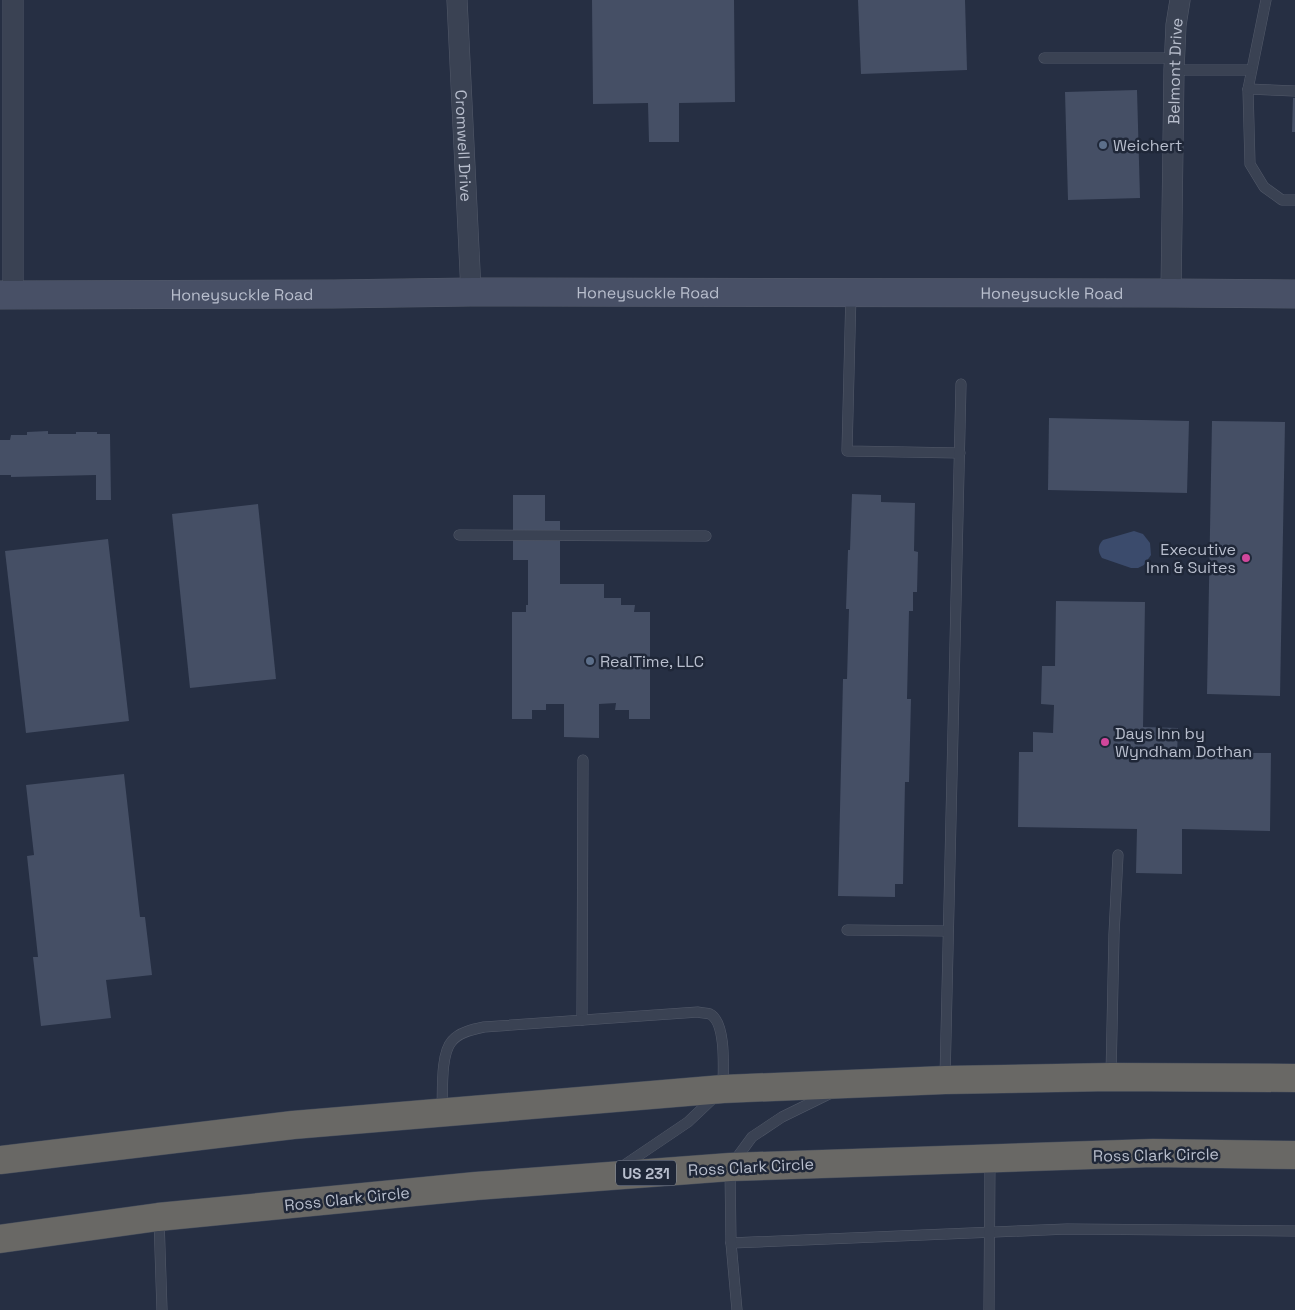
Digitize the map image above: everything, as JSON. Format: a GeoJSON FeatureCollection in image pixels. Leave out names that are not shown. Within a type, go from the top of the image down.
{"type":"FeatureCollection","features":[{"type":"Feature","properties":{"kind":"highway"},"geometry":{"type":"LineString","coordinates":[[0,1160],[283,1126],[723,1089],[945,1080],[1295,1078]]}},
{"type":"Feature","properties":{"kind":"highway","name":"Ross Clark Circle"},"geometry":{"type":"LineString","coordinates":[[0,1239],[158,1217],[476,1186],[730,1167],[1153,1153],[1295,1155]]}},
{"type":"Feature","properties":{"kind":"main road","name":"Honeysuckle Road"},"geometry":{"type":"LineString","coordinates":[[6,295],[471,292],[1295,294]]}},
{"type":"Feature","properties":{"kind":"street"},"geometry":{"type":"LineString","coordinates":[[6,295],[13,0]]}},
{"type":"Feature","properties":{"kind":"street","name":"Cromwell Drive"},"geometry":{"type":"LineString","coordinates":[[457,0],[471,292]]}},
{"type":"Feature","properties":{"kind":"street","name":"Belmont Drive"},"geometry":{"type":"LineString","coordinates":[[1171,293],[1174,64],[1176,25],[1180,0]]}},
{"type":"Feature","properties":{"kind":"lane"},"geometry":{"type":"LineString","coordinates":[[1266,0],[1248,89],[1250,164],[1264,187],[1282,200],[1295,200]]}},
{"type":"Feature","properties":{"kind":"lane"},"geometry":{"type":"LineString","coordinates":[[1044,58],[1174,64],[1251,70]]}},
{"type":"Feature","properties":{"kind":"lane"},"geometry":{"type":"LineString","coordinates":[[1248,89],[1295,91]]}},
{"type":"Feature","properties":{"kind":"lane"},"geometry":{"type":"LineString","coordinates":[[851,292],[847,451],[960,453]]}},
{"type":"Feature","properties":{"kind":"lane"},"geometry":{"type":"LineString","coordinates":[[945,1080],[961,384]]}},
{"type":"Feature","properties":{"kind":"lane"},"geometry":{"type":"LineString","coordinates":[[459,535],[706,536]]}},
{"type":"Feature","properties":{"kind":"lane"},"geometry":{"type":"LineString","coordinates":[[582,1020],[583,760]]}},
{"type":"Feature","properties":{"kind":"lane"},"geometry":{"type":"LineString","coordinates":[[1111,1078],[1114,934],[1118,855]]}},
{"type":"Feature","properties":{"kind":"lane"},"geometry":{"type":"LineString","coordinates":[[847,930],[948,931]]}},
{"type":"Feature","properties":{"kind":"lane"},"geometry":{"type":"LineString","coordinates":[[442,1112],[447,1049],[452,1040],[470,1030],[484,1027],[698,1012],[710,1014],[719,1024],[723,1050],[723,1089],[688,1122],[607,1176]]}},
{"type":"Feature","properties":{"kind":"lane"},"geometry":{"type":"LineString","coordinates":[[737,1310],[731,1243],[730,1167],[752,1137],[782,1117],[849,1084]]}},
{"type":"Feature","properties":{"kind":"lane"},"geometry":{"type":"LineString","coordinates":[[989,1310],[990,1158]]}},
{"type":"Feature","properties":{"kind":"lane"},"geometry":{"type":"LineString","coordinates":[[158,1217],[162,1310]]}},
{"type":"Feature","properties":{"kind":"lane"},"geometry":{"type":"LineString","coordinates":[[731,1243],[1096,1229],[1295,1231]]}},
{"type":"Feature","properties":{"kind":"water"},"geometry":{"type":"Polygon","coordinates":[[[1134,531],[1143,534],[1150,543],[1151,555],[1144,565],[1138,568],[1131,568],[1102,558],[1099,549],[1103,540],[1134,531]]]}},
{"type":"Feature","properties":{"kind":"building"},"geometry":{"type":"Polygon","coordinates":[[[592,0],[734,0],[735,102],[679,103],[679,142],[649,142],[648,103],[593,104],[592,0]]]}},
{"type":"Feature","properties":{"kind":"building"},"geometry":{"type":"Polygon","coordinates":[[[858,0],[965,0],[967,70],[861,74],[858,0]]]}},
{"type":"Feature","properties":{"kind":"building","name":"Weichert"},"geometry":{"type":"Polygon","coordinates":[[[1137,90],[1140,198],[1068,200],[1065,92],[1137,90]]]}},
{"type":"Feature","properties":{"kind":"building"},"geometry":{"type":"Polygon","coordinates":[[[1293,98],[1295,98],[1295,132],[1292,132],[1293,98]]]}},
{"type":"Feature","properties":{"kind":"building"},"geometry":{"type":"Polygon","coordinates":[[[1049,418],[1189,421],[1187,493],[1048,490],[1049,418]]]}},
{"type":"Feature","properties":{"kind":"building","name":"Executive Inn & Suites"},"geometry":{"type":"Polygon","coordinates":[[[1212,421],[1285,422],[1280,696],[1207,694],[1212,421]]]}},
{"type":"Feature","properties":{"kind":"building"},"geometry":{"type":"Polygon","coordinates":[[[48,431],[48,434],[97,432],[97,434],[110,434],[111,500],[96,500],[96,475],[11,477],[11,475],[0,475],[0,440],[10,440],[11,435],[27,435],[27,432],[48,431]]]}},
{"type":"Feature","properties":{"kind":"building"},"geometry":{"type":"Polygon","coordinates":[[[852,494],[881,495],[881,502],[915,503],[914,551],[918,552],[917,592],[913,592],[913,611],[909,611],[907,699],[911,699],[909,782],[905,782],[903,884],[895,884],[895,897],[838,896],[843,679],[847,679],[849,609],[846,609],[852,494]]]}},
{"type":"Feature","properties":{"kind":"building"},"geometry":{"type":"Polygon","coordinates":[[[513,495],[545,495],[545,521],[560,521],[560,584],[604,584],[604,598],[621,598],[621,605],[635,605],[634,612],[650,612],[650,719],[629,719],[629,710],[615,710],[616,703],[599,704],[599,738],[564,737],[564,704],[546,704],[546,710],[532,710],[532,719],[512,719],[512,612],[526,612],[526,605],[528,605],[528,560],[513,560],[513,495]]]}},
{"type":"Feature","properties":{"kind":"building"},"geometry":{"type":"Polygon","coordinates":[[[258,504],[276,679],[190,688],[172,514],[258,504]]]}},
{"type":"Feature","properties":{"kind":"building"},"geometry":{"type":"Polygon","coordinates":[[[108,539],[129,721],[26,733],[5,551],[108,539]]]}},
{"type":"Feature","properties":{"kind":"building","name":"Days Inn by Wyndham Dothan"},"geometry":{"type":"Polygon","coordinates":[[[1056,601],[1145,602],[1143,727],[1178,728],[1177,755],[1239,756],[1240,753],[1271,753],[1270,831],[1182,829],[1182,874],[1136,873],[1137,829],[1018,827],[1019,752],[1033,752],[1033,732],[1053,733],[1054,705],[1041,704],[1042,666],[1055,666],[1056,601]]]}},
{"type":"Feature","properties":{"kind":"building"},"geometry":{"type":"Polygon","coordinates":[[[124,774],[140,917],[145,917],[152,975],[106,980],[111,1018],[41,1026],[33,957],[38,957],[27,856],[34,855],[26,785],[124,774]]]}},
{"type":"Feature","properties":{"kind":"place","name":"Weichert"},"geometry":{"type":"Point","coordinates":[1103,145]}},
{"type":"Feature","properties":{"kind":"place","name":"Executive Inn & Suites"},"geometry":{"type":"Point","coordinates":[1246,558]}},
{"type":"Feature","properties":{"kind":"place","name":"RealTime, LLC"},"geometry":{"type":"Point","coordinates":[590,661]}},
{"type":"Feature","properties":{"kind":"place","name":"Days Inn by Wyndham Dothan"},"geometry":{"type":"Point","coordinates":[1105,742]}}]}
